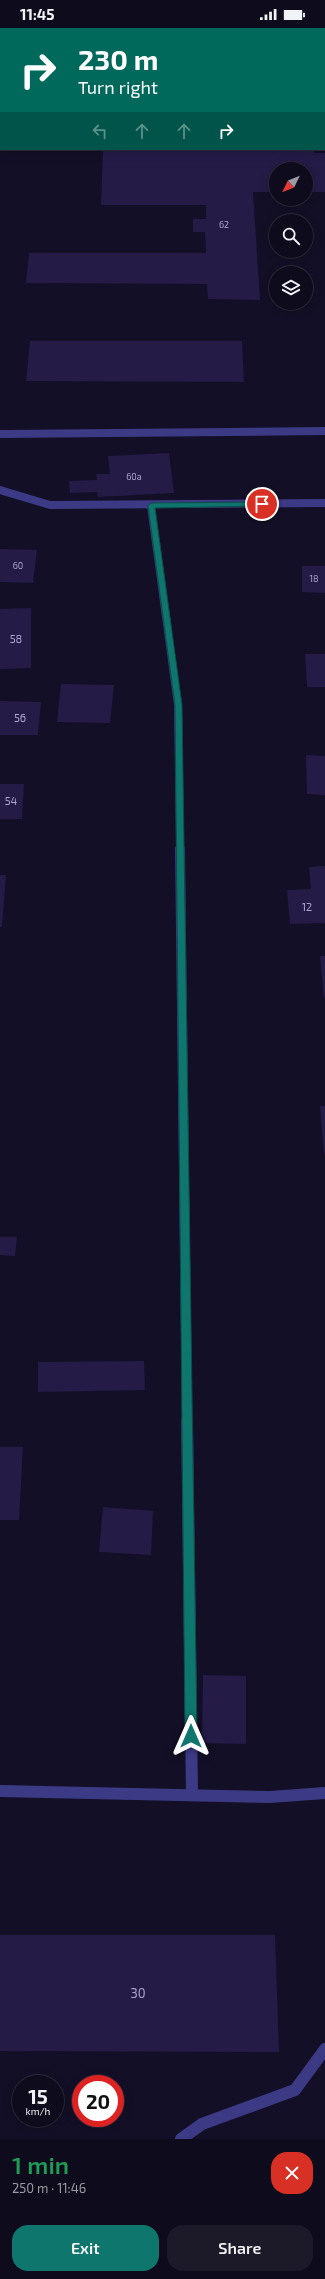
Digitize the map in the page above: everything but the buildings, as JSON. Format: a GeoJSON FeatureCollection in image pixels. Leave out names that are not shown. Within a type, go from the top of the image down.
{"type":"FeatureCollection","features":[{"type":"Feature","properties":{"kind":"street"},"geometry":{"type":"LineString","coordinates":[[0,434],[325,431]]}},
{"type":"Feature","properties":{"kind":"street"},"geometry":{"type":"LineString","coordinates":[[0,490],[50,504],[151,506],[325,503]]}},
{"type":"Feature","properties":{"kind":"street"},"geometry":{"type":"LineString","coordinates":[[151,506],[178,705],[192,1794]]}},
{"type":"Feature","properties":{"kind":"street"},"geometry":{"type":"LineString","coordinates":[[0,1791],[192,1794],[270,1797],[325,1793]]}},
{"type":"Feature","properties":{"kind":"street"},"geometry":{"type":"LineString","coordinates":[[181,2139],[202,2124],[294,2090],[325,2050]]}},
{"type":"Feature","properties":{"kind":"route"},"geometry":{"type":"LineString","coordinates":[[191,1736],[178,705],[151,506],[262,504]]}}]}
